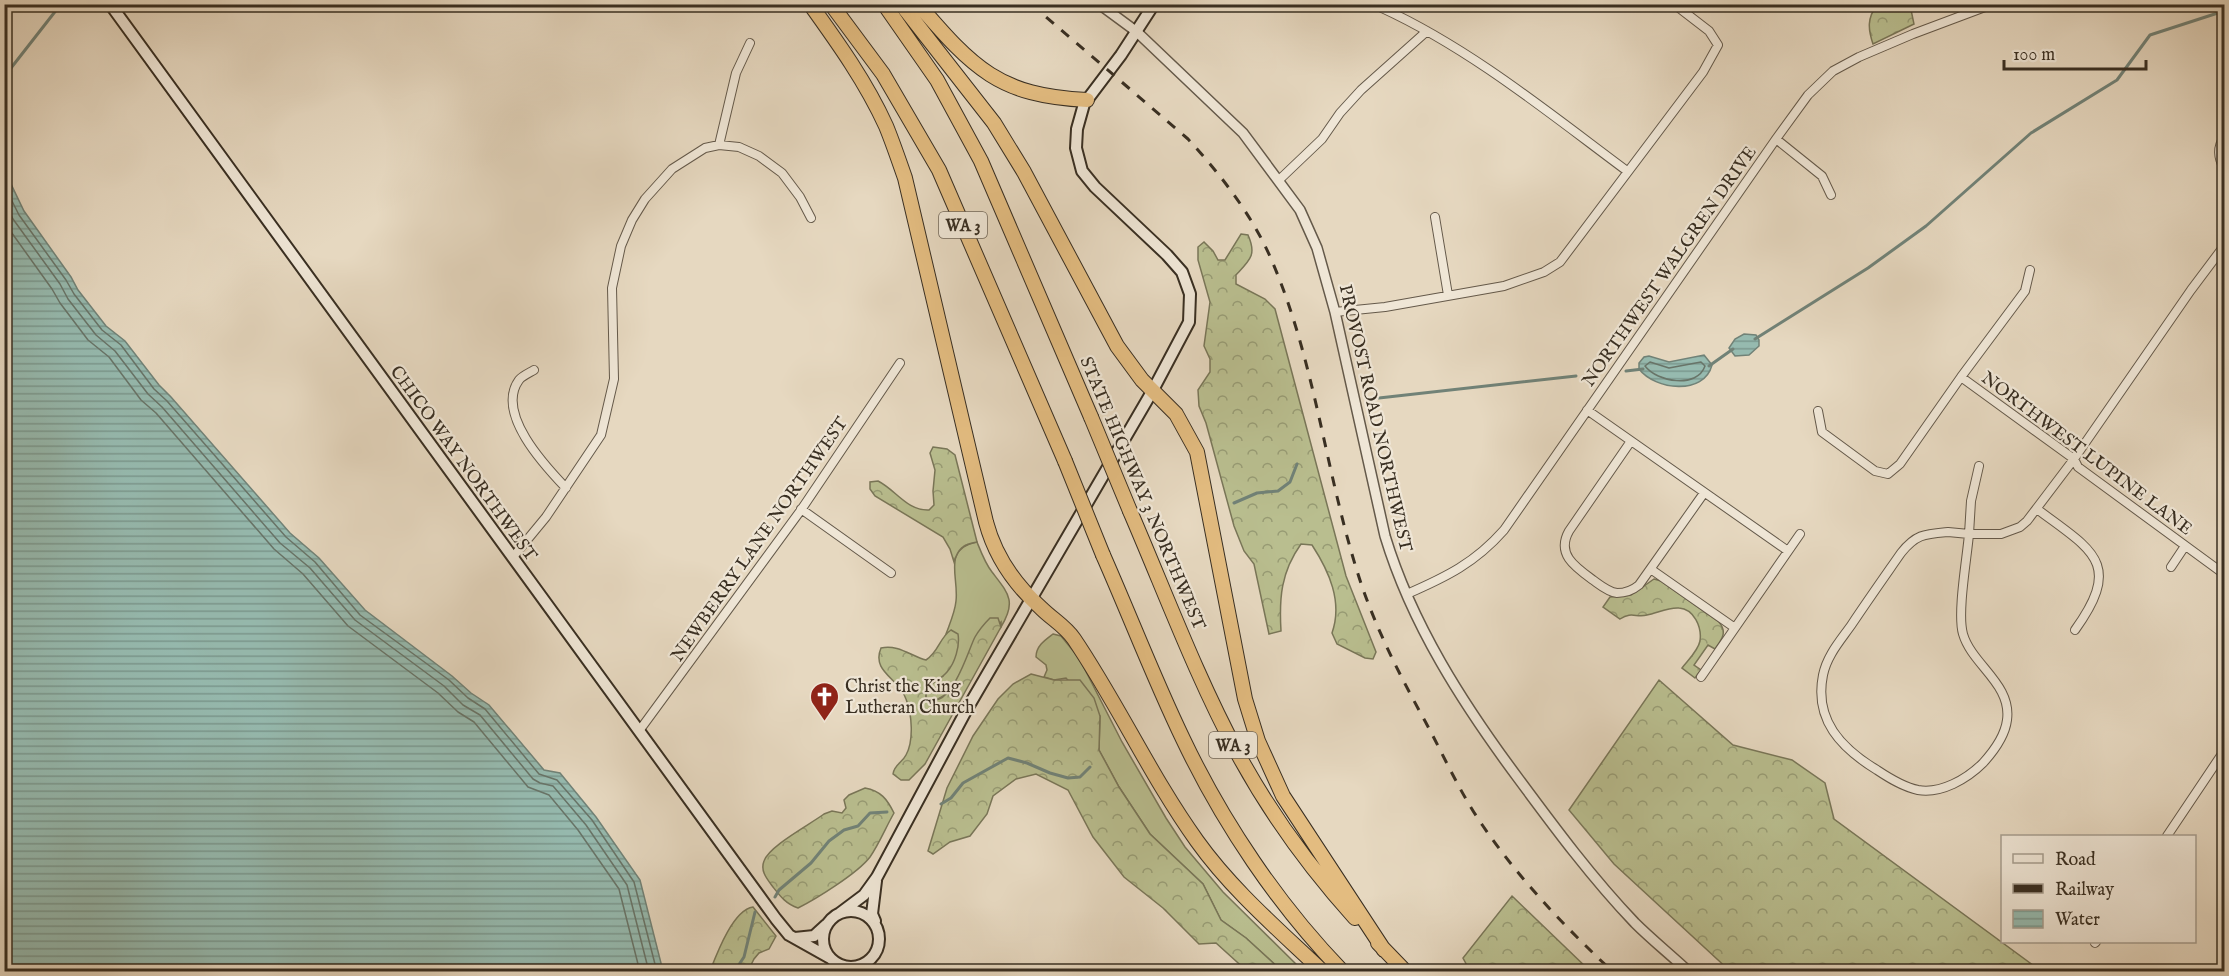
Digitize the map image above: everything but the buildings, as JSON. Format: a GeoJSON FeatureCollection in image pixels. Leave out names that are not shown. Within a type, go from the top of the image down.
{"type":"FeatureCollection","features":[{"type":"Feature","properties":{"kind":"highway"},"geometry":{"type":"LineString","coordinates":[[810,4],[851,63],[887,128],[907,187],[992,544],[1003,565],[1032,599],[1060,623],[1072,637],[1187,826],[1221,873],[1323,972]]}},
{"type":"Feature","properties":{"kind":"highway","name":"WA 3"},"geometry":{"type":"LineString","coordinates":[[831,4],[883,75],[939,170],[1183,738],[1220,807],[1277,892],[1343,972]]}},
{"type":"Feature","properties":{"kind":"highway","name":"STATE HIGHWAY 3 NORTHWEST"},"geometry":{"type":"LineString","coordinates":[[884,4],[937,80],[981,161],[1216,711],[1251,776],[1310,866],[1406,972]]}},
{"type":"Feature","properties":{"kind":"highway"},"geometry":{"type":"LineString","coordinates":[[901,4],[977,100],[1005,140],[1117,346],[1132,368],[1176,414],[1197,452],[1250,721],[1265,760],[1288,804],[1384,950]]}},
{"type":"Feature","properties":{"kind":"highway"},"geometry":{"type":"LineString","coordinates":[[918,4],[963,55],[983,72],[1006,85],[1032,93],[1061,99],[1087,100]]}},
{"type":"Feature","properties":{"kind":"main road","name":"CHICO WAY NORTHWEST"},"geometry":{"type":"LineString","coordinates":[[110,4],[785,932],[836,964]]}},
{"type":"Feature","properties":{"kind":"main road"},"geometry":{"type":"LineString","coordinates":[[794,938],[814,936],[864,895],[877,877],[967,709],[1153,390],[1189,322],[1191,302],[1189,286],[1182,272],[1095,187],[1082,171],[1077,154],[1076,136],[1080,116],[1087,100],[1137,32],[1154,4]]}},
{"type":"Feature","properties":{"kind":"main road"},"geometry":{"type":"LineString","coordinates":[[862,972],[879,945],[877,927],[872,914],[877,877]]}},
{"type":"Feature","properties":{"kind":"main road"},"geometry":{"type":"LineString","coordinates":[[840,913],[848,910],[860,912],[870,918],[877,927]]}},
{"type":"Feature","properties":{"kind":"main road"},"geometry":{"type":"LineString","coordinates":[[828,923],[823,939],[825,948],[836,964],[853,967],[870,960]]}},
{"type":"Feature","properties":{"kind":"street","name":"PROVOST ROAD NORTHWEST"},"geometry":{"type":"LineString","coordinates":[[1099,4],[1137,32],[1243,133],[1300,210],[1317,248],[1335,312],[1378,510],[1393,563],[1433,651],[1487,736],[1563,838],[1636,923],[1689,972]]}},
{"type":"Feature","properties":{"kind":"street"},"geometry":{"type":"LineString","coordinates":[[1379,4],[1382,8],[1427,31],[1498,77],[1628,171]]}},
{"type":"Feature","properties":{"kind":"street"},"geometry":{"type":"LineString","coordinates":[[1335,312],[1385,307],[1504,285],[1544,272],[1560,261],[1703,72],[1718,45],[1709,31],[1674,4]]}},
{"type":"Feature","properties":{"kind":"street","name":"NORTHWEST WALGREN DRIVE"},"geometry":{"type":"LineString","coordinates":[[1407,594],[1460,569],[1494,541],[1516,513],[1808,95],[1833,71],[1859,57],[1993,4]]}},
{"type":"Feature","properties":{"kind":"street"},"geometry":{"type":"LineString","coordinates":[[1279,180],[1323,139],[1340,113],[1361,90],[1427,31]]}},
{"type":"Feature","properties":{"kind":"street"},"geometry":{"type":"LineString","coordinates":[[719,145],[736,74],[750,43]]}},
{"type":"Feature","properties":{"kind":"street"},"geometry":{"type":"LineString","coordinates":[[2224,136],[2218,154],[2224,169]]}},
{"type":"Feature","properties":{"kind":"street"},"geometry":{"type":"LineString","coordinates":[[1776,139],[1822,176],[1831,195]]}},
{"type":"Feature","properties":{"kind":"street"},"geometry":{"type":"LineString","coordinates":[[513,557],[546,517],[601,435],[614,379],[612,288],[621,246],[632,220],[645,199],[672,169],[705,148],[719,145],[739,147],[759,156],[782,173],[800,197],[811,218]]}},
{"type":"Feature","properties":{"kind":"street"},"geometry":{"type":"LineString","coordinates":[[1435,218],[1448,295]]}},
{"type":"Feature","properties":{"kind":"street"},"geometry":{"type":"LineString","coordinates":[[1979,466],[1971,501],[1969,534],[1962,617],[1962,631],[1972,654],[1996,682],[2004,697],[2007,720],[2001,739],[1987,759],[1972,774],[1936,789],[1919,790],[1885,775],[1840,743],[1829,724],[1822,699],[1823,674],[1828,660],[1910,542],[1921,535],[1948,532],[1969,534],[1990,535],[2020,527],[2037,509],[2074,459],[2224,246]]}},
{"type":"Feature","properties":{"kind":"street"},"geometry":{"type":"LineString","coordinates":[[1818,411],[1822,432],[1875,471],[1888,474],[1900,464],[2025,291],[2030,270]]}},
{"type":"Feature","properties":{"kind":"street","name":"NEWBERRY LANE NORTHWEST"},"geometry":{"type":"LineString","coordinates":[[639,731],[801,509],[900,363]]}},
{"type":"Feature","properties":{"kind":"street"},"geometry":{"type":"LineString","coordinates":[[534,370],[519,378],[514,390],[514,405],[519,429],[538,458],[566,488]]}},
{"type":"Feature","properties":{"kind":"street","name":"NORTHWEST LUPINE LANE"},"geometry":{"type":"LineString","coordinates":[[1961,377],[2074,459],[2078,467],[2224,574]]}},
{"type":"Feature","properties":{"kind":"street"},"geometry":{"type":"LineString","coordinates":[[1587,410],[1788,551]]}},
{"type":"Feature","properties":{"kind":"street"},"geometry":{"type":"LineString","coordinates":[[1632,441],[1569,531],[1564,546],[1568,559],[1574,566],[1605,588],[1615,593],[1633,589],[1652,570],[1704,492]]}},
{"type":"Feature","properties":{"kind":"street"},"geometry":{"type":"LineString","coordinates":[[801,509],[891,573]]}},
{"type":"Feature","properties":{"kind":"street"},"geometry":{"type":"LineString","coordinates":[[2037,509],[2085,546],[2096,559],[2100,571],[2100,581],[2094,601],[2075,630]]}},
{"type":"Feature","properties":{"kind":"street"},"geometry":{"type":"LineString","coordinates":[[1701,677],[1800,534]]}},
{"type":"Feature","properties":{"kind":"street"},"geometry":{"type":"LineString","coordinates":[[2171,567],[2185,546]]}},
{"type":"Feature","properties":{"kind":"street"},"geometry":{"type":"LineString","coordinates":[[1652,570],[1735,628]]}},
{"type":"Feature","properties":{"kind":"street"},"geometry":{"type":"LineString","coordinates":[[2168,835],[2224,751]]}},
{"type":"Feature","properties":{"kind":"green space"},"geometry":{"type":"Polygon","coordinates":[[[1877,5],[1910,5],[1914,24],[1873,44],[1869,24],[1871,14],[1877,5]]]}},
{"type":"Feature","properties":{"kind":"green space"},"geometry":{"type":"Polygon","coordinates":[[[1241,234],[1248,235],[1252,252],[1251,257],[1236,275],[1236,284],[1265,299],[1275,309],[1346,576],[1376,652],[1373,659],[1365,658],[1337,644],[1332,633],[1336,610],[1335,598],[1329,576],[1312,545],[1301,544],[1294,554],[1285,575],[1281,596],[1281,631],[1269,634],[1254,564],[1244,551],[1234,526],[1206,423],[1199,406],[1198,390],[1210,372],[1210,359],[1204,346],[1210,302],[1198,260],[1198,247],[1204,242],[1218,260],[1225,260],[1241,234]]]}},
{"type":"Feature","properties":{"kind":"green space"},"geometry":{"type":"Polygon","coordinates":[[[933,447],[947,449],[955,455],[977,542],[962,548],[954,562],[943,537],[875,496],[870,489],[870,482],[878,481],[908,504],[929,510],[934,505],[935,470],[930,453],[933,447]]]}},
{"type":"Feature","properties":{"kind":"green space"},"geometry":{"type":"Polygon","coordinates":[[[977,542],[987,565],[1006,592],[1009,610],[1001,627],[1001,622],[972,651],[950,690],[945,695],[931,701],[926,698],[927,691],[933,682],[943,676],[951,631],[946,634],[956,601],[954,565],[956,557],[959,551],[966,546],[977,542]]]}},
{"type":"Feature","properties":{"kind":"green space"},"geometry":{"type":"Polygon","coordinates":[[[1654,579],[1661,581],[1722,626],[1723,636],[1715,649],[1708,645],[1694,665],[1701,670],[1695,678],[1682,668],[1695,652],[1700,641],[1698,625],[1693,615],[1684,609],[1675,608],[1643,616],[1628,615],[1620,619],[1603,607],[1610,597],[1631,595],[1654,579]]]}},
{"type":"Feature","properties":{"kind":"green space"},"geometry":{"type":"Polygon","coordinates":[[[990,618],[998,618],[1001,627],[925,764],[909,780],[901,780],[893,774],[909,749],[910,712],[903,692],[880,663],[881,648],[899,649],[926,660],[951,630],[958,634],[958,649],[950,668],[927,689],[926,698],[935,700],[943,697],[951,689],[975,637],[990,618]]]}},
{"type":"Feature","properties":{"kind":"green space"},"geometry":{"type":"Polygon","coordinates":[[[1053,634],[1061,636],[1079,658],[1122,742],[1185,847],[1223,892],[1303,971],[1282,971],[1246,938],[1221,920],[1203,884],[1150,834],[1119,787],[1099,750],[1100,716],[1066,678],[1054,680],[1044,677],[1047,670],[1046,665],[1036,657],[1036,653],[1053,634]]]}},
{"type":"Feature","properties":{"kind":"green space"},"geometry":{"type":"Polygon","coordinates":[[[1031,674],[1054,680],[1080,680],[1094,698],[1100,716],[1099,750],[1119,787],[1150,834],[1203,884],[1221,920],[1246,938],[1282,971],[1247,971],[1216,943],[1199,944],[1163,908],[1124,877],[1093,837],[1068,790],[1036,774],[1016,779],[993,796],[987,814],[970,836],[950,842],[933,854],[928,851],[947,788],[973,736],[998,699],[1013,684],[1031,674]]]}},
{"type":"Feature","properties":{"kind":"green space"},"geometry":{"type":"Polygon","coordinates":[[[1659,680],[1733,745],[1792,760],[1825,783],[1834,819],[2041,971],[1730,971],[1614,864],[1569,810],[1659,680]]]}},
{"type":"Feature","properties":{"kind":"green space"},"geometry":{"type":"Polygon","coordinates":[[[865,788],[883,796],[894,813],[870,857],[847,878],[826,892],[798,908],[790,904],[778,894],[765,875],[763,865],[767,855],[781,842],[824,814],[832,811],[842,813],[846,808],[844,800],[849,795],[865,788]]]}},
{"type":"Feature","properties":{"kind":"green space"},"geometry":{"type":"Polygon","coordinates":[[[1512,896],[1590,971],[1470,971],[1463,958],[1512,896]]]}},
{"type":"Feature","properties":{"kind":"green space"},"geometry":{"type":"Polygon","coordinates":[[[753,907],[776,936],[769,949],[759,953],[748,971],[710,971],[732,924],[746,910],[753,907]]]}},
{"type":"Feature","properties":{"kind":"water"},"geometry":{"type":"Polygon","coordinates":[[[5,177],[10,182],[24,211],[78,290],[106,326],[125,341],[159,385],[290,533],[319,558],[365,610],[489,705],[544,770],[560,773],[596,817],[640,880],[663,971],[5,971],[5,177]]]}},
{"type":"Feature","properties":{"kind":"water"},"geometry":{"type":"Polygon","coordinates":[[[1744,334],[1756,335],[1759,346],[1749,355],[1735,356],[1729,348],[1735,339],[1744,334]]]}},
{"type":"Feature","properties":{"kind":"water"},"geometry":{"type":"Polygon","coordinates":[[[1704,355],[1712,365],[1707,375],[1699,382],[1690,385],[1678,386],[1656,382],[1639,369],[1639,363],[1644,357],[1649,356],[1669,362],[1704,355]]]}},
{"type":"Feature","properties":{"kind":"waterway"},"geometry":{"type":"LineString","coordinates":[[4,77],[61,4]]}},
{"type":"Feature","properties":{"kind":"waterway"},"geometry":{"type":"LineString","coordinates":[[1755,339],[1868,268],[1926,226],[2031,133],[2117,80],[2150,35],[2224,11]]}},
{"type":"Feature","properties":{"kind":"waterway"},"geometry":{"type":"LineString","coordinates":[[1709,366],[1733,349]]}},
{"type":"Feature","properties":{"kind":"waterway"},"geometry":{"type":"LineString","coordinates":[[1626,371],[1643,369]]}},
{"type":"Feature","properties":{"kind":"waterway"},"geometry":{"type":"LineString","coordinates":[[1379,398],[1576,376]]}},
{"type":"Feature","properties":{"kind":"waterway"},"geometry":{"type":"LineString","coordinates":[[1234,503],[1257,493],[1278,491],[1290,482],[1297,464]]}},
{"type":"Feature","properties":{"kind":"waterway"},"geometry":{"type":"LineString","coordinates":[[941,804],[951,798],[963,783],[1008,758],[1068,778],[1080,777],[1090,767]]}},
{"type":"Feature","properties":{"kind":"waterway"},"geometry":{"type":"LineString","coordinates":[[775,897],[779,890],[811,863],[829,841],[844,830],[858,826],[870,813],[887,812]]}},
{"type":"Feature","properties":{"kind":"waterway"},"geometry":{"type":"LineString","coordinates":[[734,972],[744,957],[755,912]]}},
{"type":"Feature","properties":{"kind":"railway"},"geometry":{"type":"LineString","coordinates":[[1031,4],[1188,139],[1224,182],[1256,228],[1287,299],[1299,337],[1358,574],[1388,649],[1460,788],[1483,826],[1544,902],[1613,972]]}},
{"type":"Feature","properties":{"kind":"place","name":"Christ the King Lutheran Church"},"geometry":{"type":"Point","coordinates":[824,722]}}]}
